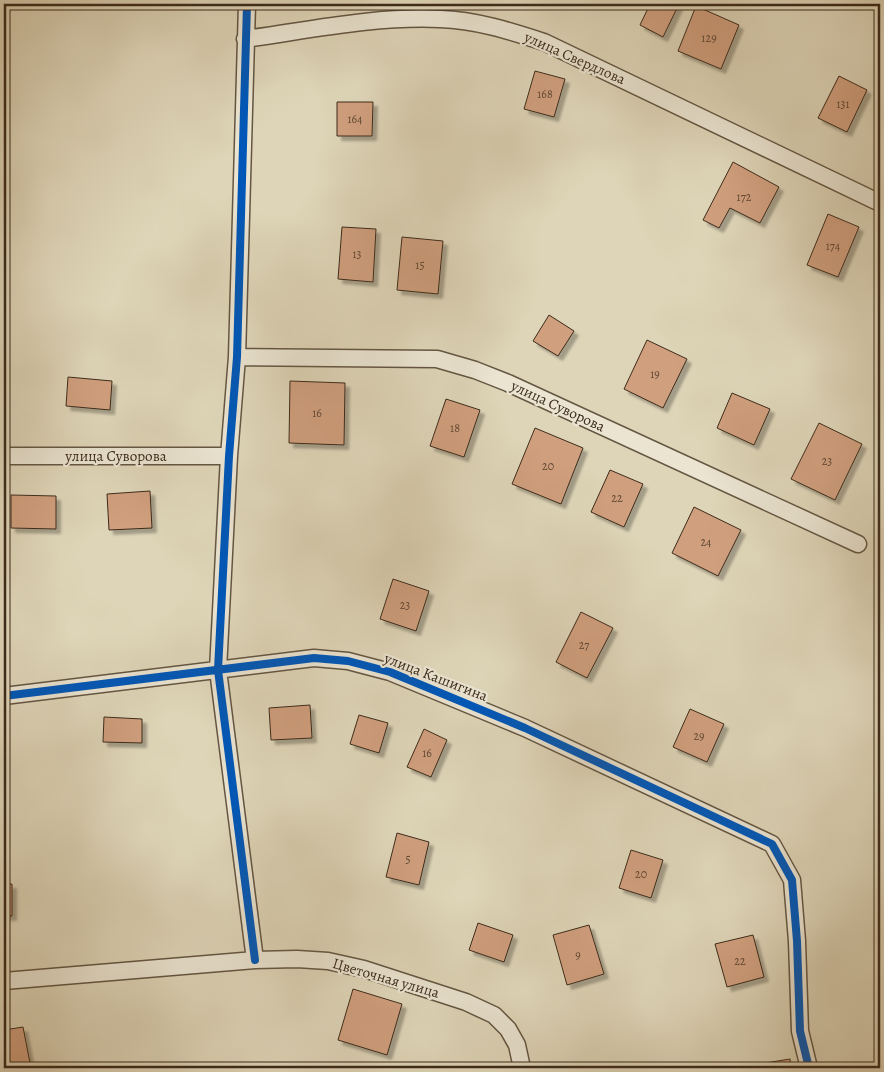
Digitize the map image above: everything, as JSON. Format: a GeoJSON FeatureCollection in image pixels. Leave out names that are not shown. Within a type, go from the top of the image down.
{"type":"FeatureCollection","features":[{"type":"Feature","properties":{"kind":"street"},"geometry":{"type":"LineString","coordinates":[[247,4],[237,357],[229,456],[218,670],[255,960]]}},
{"type":"Feature","properties":{"kind":"street","name":"улица Свердлова"},"geometry":{"type":"LineString","coordinates":[[245,39],[390,18],[441,19],[497,27],[544,42],[880,202]]}},
{"type":"Feature","properties":{"kind":"street","name":"улица Суворова"},"geometry":{"type":"LineString","coordinates":[[237,357],[437,359],[475,370],[508,383],[858,544]]}},
{"type":"Feature","properties":{"kind":"street","name":"улица Суворова"},"geometry":{"type":"LineString","coordinates":[[4,456],[229,456]]}},
{"type":"Feature","properties":{"kind":"street","name":"улица Кашигина"},"geometry":{"type":"LineString","coordinates":[[4,696],[314,658],[348,661],[390,672],[525,728],[772,844],[792,880],[797,942],[800,1031],[809,1068]]}},
{"type":"Feature","properties":{"kind":"street","name":"Цветочная улица"},"geometry":{"type":"LineString","coordinates":[[4,981],[255,960],[297,959],[328,961],[364,969],[466,1002],[494,1015],[508,1028],[517,1045],[522,1068]]}},
{"type":"Feature","properties":{"kind":"building"},"geometry":{"type":"Polygon","coordinates":[[[650,4],[679,4],[663,37],[640,25],[650,4]]]}},
{"type":"Feature","properties":{"kind":"building"},"geometry":{"type":"Polygon","coordinates":[[[696,6],[739,25],[721,69],[678,51],[696,6]]]}},
{"type":"Feature","properties":{"kind":"building"},"geometry":{"type":"Polygon","coordinates":[[[535,71],[565,79],[554,117],[524,109],[535,71]]]}},
{"type":"Feature","properties":{"kind":"building"},"geometry":{"type":"Polygon","coordinates":[[[839,76],[867,90],[847,132],[818,118],[839,76]]]}},
{"type":"Feature","properties":{"kind":"building"},"geometry":{"type":"Polygon","coordinates":[[[337,102],[373,102],[372,136],[337,136],[337,102]]]}},
{"type":"Feature","properties":{"kind":"building"},"geometry":{"type":"Polygon","coordinates":[[[733,162],[779,187],[760,223],[730,208],[719,228],[703,220],[733,162]]]}},
{"type":"Feature","properties":{"kind":"building"},"geometry":{"type":"Polygon","coordinates":[[[828,214],[859,227],[838,277],[807,265],[828,214]]]}},
{"type":"Feature","properties":{"kind":"building"},"geometry":{"type":"Polygon","coordinates":[[[342,227],[376,229],[373,282],[338,279],[342,227]]]}},
{"type":"Feature","properties":{"kind":"building"},"geometry":{"type":"Polygon","coordinates":[[[402,237],[443,241],[438,294],[397,290],[402,237]]]}},
{"type":"Feature","properties":{"kind":"building"},"geometry":{"type":"Polygon","coordinates":[[[549,315],[574,331],[558,356],[533,341],[549,315]]]}},
{"type":"Feature","properties":{"kind":"building"},"geometry":{"type":"Polygon","coordinates":[[[647,340],[687,359],[663,408],[624,389],[647,340]]]}},
{"type":"Feature","properties":{"kind":"building"},"geometry":{"type":"Polygon","coordinates":[[[68,377],[112,381],[110,410],[66,406],[68,377]]]}},
{"type":"Feature","properties":{"kind":"building"},"geometry":{"type":"Polygon","coordinates":[[[290,381],[345,383],[344,445],[289,443],[290,381]]]}},
{"type":"Feature","properties":{"kind":"building"},"geometry":{"type":"Polygon","coordinates":[[[732,393],[770,409],[754,445],[717,428],[732,393]]]}},
{"type":"Feature","properties":{"kind":"building"},"geometry":{"type":"Polygon","coordinates":[[[446,399],[480,410],[464,457],[430,446],[446,399]]]}},
{"type":"Feature","properties":{"kind":"building"},"geometry":{"type":"Polygon","coordinates":[[[819,423],[862,444],[835,500],[791,479],[819,423]]]}},
{"type":"Feature","properties":{"kind":"building"},"geometry":{"type":"Polygon","coordinates":[[[535,428],[583,448],[561,504],[512,484],[535,428]]]}},
{"type":"Feature","properties":{"kind":"building"},"geometry":{"type":"Polygon","coordinates":[[[610,470],[643,484],[624,527],[591,512],[610,470]]]}},
{"type":"Feature","properties":{"kind":"building"},"geometry":{"type":"Polygon","coordinates":[[[150,491],[152,528],[109,530],[107,494],[150,491]]]}},
{"type":"Feature","properties":{"kind":"building"},"geometry":{"type":"Polygon","coordinates":[[[11,495],[56,496],[56,529],[11,528],[11,495]]]}},
{"type":"Feature","properties":{"kind":"building"},"geometry":{"type":"Polygon","coordinates":[[[694,507],[741,530],[718,576],[672,553],[694,507]]]}},
{"type":"Feature","properties":{"kind":"building"},"geometry":{"type":"Polygon","coordinates":[[[393,579],[429,591],[416,631],[380,619],[393,579]]]}},
{"type":"Feature","properties":{"kind":"building"},"geometry":{"type":"Polygon","coordinates":[[[581,612],[613,628],[587,678],[556,662],[581,612]]]}},
{"type":"Feature","properties":{"kind":"building"},"geometry":{"type":"Polygon","coordinates":[[[310,705],[312,738],[271,740],[269,708],[310,705]]]}},
{"type":"Feature","properties":{"kind":"building"},"geometry":{"type":"Polygon","coordinates":[[[690,709],[724,724],[707,762],[673,747],[690,709]]]}},
{"type":"Feature","properties":{"kind":"building"},"geometry":{"type":"Polygon","coordinates":[[[359,715],[388,723],[379,753],[350,744],[359,715]]]}},
{"type":"Feature","properties":{"kind":"building"},"geometry":{"type":"Polygon","coordinates":[[[104,717],[142,719],[142,743],[103,742],[104,717]]]}},
{"type":"Feature","properties":{"kind":"building"},"geometry":{"type":"Polygon","coordinates":[[[424,729],[447,740],[431,777],[407,767],[424,729]]]}},
{"type":"Feature","properties":{"kind":"building"},"geometry":{"type":"Polygon","coordinates":[[[397,833],[429,842],[419,885],[386,877],[397,833]]]}},
{"type":"Feature","properties":{"kind":"building"},"geometry":{"type":"Polygon","coordinates":[[[631,850],[663,860],[651,898],[619,888],[631,850]]]}},
{"type":"Feature","properties":{"kind":"building"},"geometry":{"type":"Polygon","coordinates":[[[4,884],[12,884],[12,916],[4,916],[4,884]]]}},
{"type":"Feature","properties":{"kind":"building"},"geometry":{"type":"Polygon","coordinates":[[[478,923],[513,935],[504,962],[469,950],[478,923]]]}},
{"type":"Feature","properties":{"kind":"building"},"geometry":{"type":"Polygon","coordinates":[[[589,925],[604,974],[567,985],[553,935],[589,925]]]}},
{"type":"Feature","properties":{"kind":"building"},"geometry":{"type":"Polygon","coordinates":[[[753,935],[764,977],[727,987],[715,944],[753,935]]]}},
{"type":"Feature","properties":{"kind":"building"},"geometry":{"type":"Polygon","coordinates":[[[353,989],[402,1004],[387,1055],[338,1040],[353,989]]]}},
{"type":"Feature","properties":{"kind":"building"},"geometry":{"type":"Polygon","coordinates":[[[23,1027],[31,1068],[4,1068],[4,1030],[23,1027]]]}},
{"type":"Feature","properties":{"kind":"building"},"geometry":{"type":"Polygon","coordinates":[[[790,1059],[791,1068],[747,1068],[747,1066],[790,1059]]]}},
{"type":"Feature","properties":{"kind":"cycle path"},"geometry":{"type":"LineString","coordinates":[[247,4],[237,357],[229,456],[218,670],[255,960]]}},
{"type":"Feature","properties":{"kind":"cycle path"},"geometry":{"type":"LineString","coordinates":[[4,696],[314,658],[348,661],[390,672],[525,728],[772,844],[792,880],[797,941],[800,1031],[809,1068]]}}]}
